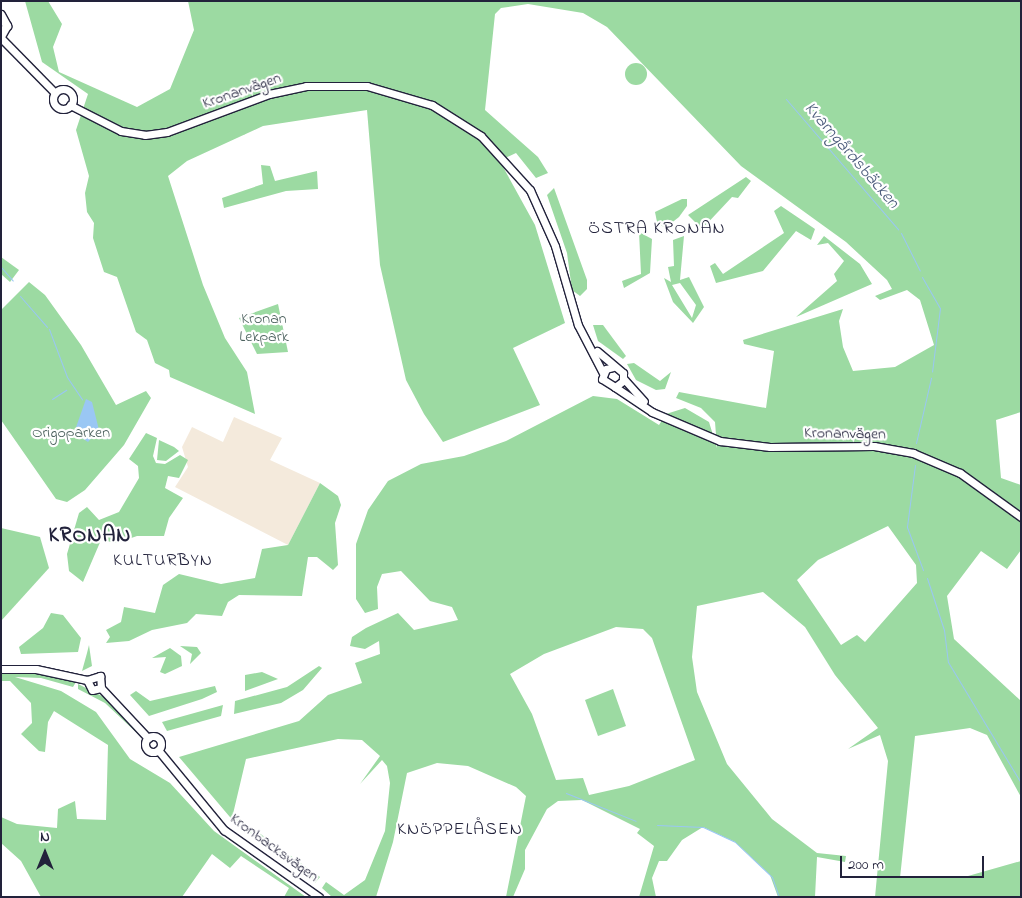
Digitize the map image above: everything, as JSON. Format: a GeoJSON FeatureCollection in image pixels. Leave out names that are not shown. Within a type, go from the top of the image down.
{"type":"FeatureCollection","features":[{"type":"Feature","properties":{"kind":"main road"},"geometry":{"type":"LineString","coordinates":[[1,37],[7,28],[3,15]]}},
{"type":"Feature","properties":{"kind":"street"},"geometry":{"type":"LineString","coordinates":[[1,37],[55,93],[56,107],[70,105],[69,92],[55,93]]}},
{"type":"Feature","properties":{"kind":"street","name":"Kronanvägen"},"geometry":{"type":"LineString","coordinates":[[70,105],[120,131],[145,135],[166,133],[269,94],[306,86],[367,86],[426,102],[481,136],[530,190],[548,227],[576,316],[603,373],[604,383],[615,387],[683,428],[736,444],[874,446],[914,453],[960,473],[1021,517]]}},
{"type":"Feature","properties":{"kind":"street","name":"Kronanvägen"},"geometry":{"type":"LineString","coordinates":[[576,316],[601,356],[657,413]]}},
{"type":"Feature","properties":{"kind":"street"},"geometry":{"type":"LineString","coordinates":[[603,373],[613,367]]}},
{"type":"Feature","properties":{"kind":"street"},"geometry":{"type":"LineString","coordinates":[[615,387],[623,378]]}},
{"type":"Feature","properties":{"kind":"street"},"geometry":{"type":"LineString","coordinates":[[1,669],[36,669],[87,680],[100,676],[101,688],[92,690],[87,680]]}},
{"type":"Feature","properties":{"kind":"street","name":"Kronbacksvägen"},"geometry":{"type":"LineString","coordinates":[[101,688],[148,738],[159,739],[158,750],[224,830],[319,897]]}},
{"type":"Feature","properties":{"kind":"shaded area"},"geometry":{"type":"Polygon","coordinates":[[[234,417],[282,438],[270,460],[320,483],[288,545],[175,487],[188,467],[182,447],[192,427],[223,442],[234,417]]]}},
{"type":"Feature","properties":{"kind":"green space"},"geometry":{"type":"Polygon","coordinates":[[[25,1],[48,1],[62,24],[53,47],[59,72],[137,107],[170,89],[194,30],[188,1],[1021,1],[1021,412],[996,420],[1001,478],[1021,485],[1021,550],[1007,569],[981,551],[947,596],[954,639],[1021,701],[1021,797],[987,735],[970,728],[915,736],[900,878],[968,876],[1021,861],[1021,897],[875,897],[888,761],[880,735],[848,749],[878,728],[835,675],[805,627],[763,592],[697,606],[692,657],[697,692],[727,764],[772,819],[817,853],[846,856],[845,862],[817,857],[815,897],[778,897],[770,875],[735,842],[703,827],[682,840],[667,861],[659,861],[652,878],[656,897],[639,897],[654,846],[637,833],[640,829],[582,800],[558,801],[547,809],[525,850],[525,869],[513,897],[506,897],[526,796],[516,787],[468,766],[437,763],[407,773],[393,842],[376,897],[332,897],[322,888],[326,882],[344,895],[365,880],[385,831],[390,783],[387,766],[382,760],[360,784],[380,756],[362,740],[338,739],[246,759],[233,814],[320,877],[315,883],[235,823],[179,757],[299,721],[328,695],[362,683],[355,663],[380,654],[379,641],[365,649],[350,646],[352,637],[366,628],[398,613],[414,630],[458,620],[452,607],[430,601],[401,571],[382,574],[377,587],[378,609],[365,613],[356,599],[356,544],[368,510],[388,481],[421,464],[464,456],[506,441],[593,396],[617,399],[659,425],[666,414],[685,408],[709,422],[717,448],[715,422],[701,408],[676,398],[679,392],[766,408],[774,351],[744,344],[743,340],[843,309],[839,321],[843,347],[853,371],[895,367],[934,345],[920,300],[907,290],[880,300],[875,296],[892,289],[887,280],[846,242],[741,166],[607,27],[583,13],[528,4],[501,8],[495,14],[485,110],[538,157],[548,173],[536,178],[516,153],[505,158],[502,165],[535,225],[565,323],[513,348],[540,405],[443,442],[424,414],[406,380],[380,265],[367,110],[263,126],[187,161],[168,176],[203,285],[225,338],[247,372],[255,414],[170,377],[169,370],[155,363],[147,340],[136,332],[117,277],[104,272],[93,238],[94,223],[87,212],[85,193],[89,176],[76,130],[88,94],[42,62],[25,1]],[[888,526],[818,560],[797,580],[841,645],[857,635],[865,642],[917,583],[916,565],[888,526]],[[616,627],[544,654],[510,674],[532,714],[556,780],[583,778],[589,795],[629,786],[695,760],[652,638],[643,629],[616,627]]]}},
{"type":"Feature","properties":{"kind":"green space"},"geometry":{"type":"Polygon","coordinates":[[[636,63],[644,66],[647,74],[644,82],[636,85],[628,82],[625,74],[628,66],[636,63]]]}},
{"type":"Feature","properties":{"kind":"green space"},"geometry":{"type":"Polygon","coordinates":[[[261,165],[270,166],[275,181],[317,171],[318,189],[286,191],[224,208],[222,198],[263,184],[261,165]]]}},
{"type":"Feature","properties":{"kind":"green space"},"geometry":{"type":"Polygon","coordinates":[[[746,177],[751,181],[738,198],[732,197],[702,229],[688,215],[746,177]]]}},
{"type":"Feature","properties":{"kind":"green space"},"geometry":{"type":"Polygon","coordinates":[[[554,188],[587,280],[587,289],[580,296],[572,290],[567,253],[547,195],[554,188]]]}},
{"type":"Feature","properties":{"kind":"green space"},"geometry":{"type":"Polygon","coordinates":[[[682,199],[687,199],[687,206],[679,217],[665,228],[657,222],[655,212],[682,199]]]}},
{"type":"Feature","properties":{"kind":"green space"},"geometry":{"type":"Polygon","coordinates":[[[781,206],[815,229],[811,240],[796,231],[763,271],[716,283],[710,266],[715,263],[723,274],[784,233],[774,211],[781,206]]]}},
{"type":"Feature","properties":{"kind":"green space"},"geometry":{"type":"Polygon","coordinates":[[[639,232],[652,239],[650,273],[624,288],[622,281],[641,274],[639,232]]]}},
{"type":"Feature","properties":{"kind":"green space"},"geometry":{"type":"Polygon","coordinates":[[[684,236],[680,280],[689,277],[704,307],[693,323],[673,302],[664,278],[671,282],[668,267],[674,266],[673,240],[684,236]],[[680,283],[672,285],[692,318],[696,305],[680,283]]]}},
{"type":"Feature","properties":{"kind":"green space"},"geometry":{"type":"Polygon","coordinates":[[[824,236],[860,264],[872,284],[796,317],[837,281],[834,274],[844,261],[828,243],[817,245],[824,236]]]}},
{"type":"Feature","properties":{"kind":"green space"},"geometry":{"type":"Polygon","coordinates":[[[1,257],[19,270],[10,282],[1,274],[1,257]]]}},
{"type":"Feature","properties":{"kind":"green space","name":"Origoparken"},"geometry":{"type":"Polygon","coordinates":[[[29,282],[45,295],[81,345],[116,405],[146,391],[151,398],[124,445],[85,490],[67,502],[56,499],[1,420],[1,310],[29,282]]]}},
{"type":"Feature","properties":{"kind":"green space","name":"Kronan Lekpark"},"geometry":{"type":"Polygon","coordinates":[[[278,304],[288,352],[257,354],[239,318],[278,304]]]}},
{"type":"Feature","properties":{"kind":"green space"},"geometry":{"type":"Polygon","coordinates":[[[593,325],[603,325],[626,356],[623,359],[598,341],[593,325]]]}},
{"type":"Feature","properties":{"kind":"green space"},"geometry":{"type":"Polygon","coordinates":[[[634,363],[660,381],[671,372],[665,389],[656,390],[636,380],[627,364],[634,363]]]}},
{"type":"Feature","properties":{"kind":"green space"},"geometry":{"type":"Polygon","coordinates":[[[146,433],[157,438],[153,456],[156,463],[165,464],[180,455],[188,460],[179,478],[168,476],[165,488],[183,498],[169,518],[164,536],[137,536],[117,543],[101,540],[83,582],[69,571],[67,554],[79,513],[87,507],[99,520],[119,512],[139,478],[138,466],[129,459],[146,433]]]}},
{"type":"Feature","properties":{"kind":"green space"},"geometry":{"type":"Polygon","coordinates":[[[159,440],[179,451],[166,461],[157,460],[159,440]]]}},
{"type":"Feature","properties":{"kind":"green space"},"geometry":{"type":"Polygon","coordinates":[[[320,483],[338,496],[341,505],[335,523],[338,565],[333,570],[317,557],[308,557],[302,596],[239,595],[228,602],[222,616],[196,614],[187,623],[152,630],[129,641],[106,643],[110,637],[106,630],[121,622],[124,607],[155,613],[163,585],[179,574],[221,584],[255,578],[262,549],[288,545],[320,483]]]}},
{"type":"Feature","properties":{"kind":"green space"},"geometry":{"type":"Polygon","coordinates":[[[1,528],[40,537],[49,568],[1,621],[1,528]]]}},
{"type":"Feature","properties":{"kind":"green space"},"geometry":{"type":"Polygon","coordinates":[[[51,613],[63,615],[81,638],[78,652],[21,654],[19,647],[43,628],[51,613]]]}},
{"type":"Feature","properties":{"kind":"green space"},"geometry":{"type":"Polygon","coordinates":[[[89,645],[92,666],[82,671],[87,653],[89,645]]]}},
{"type":"Feature","properties":{"kind":"green space"},"geometry":{"type":"Polygon","coordinates":[[[180,646],[197,647],[201,653],[190,664],[192,654],[180,646]]]}},
{"type":"Feature","properties":{"kind":"green space"},"geometry":{"type":"Polygon","coordinates":[[[170,648],[181,656],[182,666],[165,674],[160,672],[166,657],[152,658],[170,648]]]}},
{"type":"Feature","properties":{"kind":"green space"},"geometry":{"type":"Polygon","coordinates":[[[319,666],[322,668],[303,690],[281,703],[234,714],[235,701],[287,687],[319,666]]]}},
{"type":"Feature","properties":{"kind":"green space"},"geometry":{"type":"Polygon","coordinates":[[[26,671],[76,682],[73,687],[41,678],[15,677],[61,691],[96,712],[130,759],[170,783],[214,831],[306,897],[284,897],[289,888],[241,856],[230,868],[212,854],[182,897],[41,897],[21,861],[1,843],[1,817],[17,824],[57,828],[58,809],[75,801],[77,819],[106,820],[108,745],[54,711],[48,722],[45,752],[39,751],[21,734],[32,723],[31,703],[10,681],[1,681],[1,672],[26,671]]]}},
{"type":"Feature","properties":{"kind":"green space"},"geometry":{"type":"Polygon","coordinates":[[[262,672],[278,679],[245,691],[245,675],[262,672]]]}},
{"type":"Feature","properties":{"kind":"green space"},"geometry":{"type":"Polygon","coordinates":[[[78,684],[106,698],[135,727],[140,736],[105,703],[78,689],[78,684]]]}},
{"type":"Feature","properties":{"kind":"green space"},"geometry":{"type":"Polygon","coordinates":[[[215,686],[217,692],[202,699],[149,716],[130,695],[136,691],[150,701],[215,686]]]}},
{"type":"Feature","properties":{"kind":"green space"},"geometry":{"type":"Polygon","coordinates":[[[613,689],[626,726],[598,736],[585,700],[613,689]]]}},
{"type":"Feature","properties":{"kind":"green space"},"geometry":{"type":"Polygon","coordinates":[[[223,705],[221,716],[167,731],[162,722],[223,705]]]}},
{"type":"Feature","properties":{"kind":"water"},"geometry":{"type":"Polygon","coordinates":[[[86,399],[92,402],[99,430],[88,442],[74,433],[86,399]]]}},
{"type":"Feature","properties":{"kind":"waterway","name":"Kvarngårdsbäcken"},"geometry":{"type":"LineString","coordinates":[[786,99],[898,229]]}},
{"type":"Feature","properties":{"kind":"waterway","name":"Kvarngårdsbäcken"},"geometry":{"type":"LineString","coordinates":[[901,233],[920,271]]}},
{"type":"Feature","properties":{"kind":"waterway"},"geometry":{"type":"LineString","coordinates":[[1,267],[13,281]]}},
{"type":"Feature","properties":{"kind":"waterway","name":"Kvarngårdsbäcken"},"geometry":{"type":"LineString","coordinates":[[922,277],[940,308],[932,372]]}},
{"type":"Feature","properties":{"kind":"waterway"},"geometry":{"type":"LineString","coordinates":[[20,296],[47,327]]}},
{"type":"Feature","properties":{"kind":"waterway"},"geometry":{"type":"LineString","coordinates":[[49,329],[67,377],[82,399]]}},
{"type":"Feature","properties":{"kind":"waterway","name":"Kvarngårdsbäcken"},"geometry":{"type":"LineString","coordinates":[[916,443],[931,378]]}},
{"type":"Feature","properties":{"kind":"waterway"},"geometry":{"type":"LineString","coordinates":[[52,399],[66,390]]}},
{"type":"Feature","properties":{"kind":"waterway","name":"Kvarngårdsbäcken"},"geometry":{"type":"LineString","coordinates":[[915,465],[907,527],[923,570]]}},
{"type":"Feature","properties":{"kind":"waterway","name":"Kvarngårdsbäcken"},"geometry":{"type":"LineString","coordinates":[[927,578],[944,630],[948,662],[1021,783]]}},
{"type":"Feature","properties":{"kind":"waterway"},"geometry":{"type":"LineString","coordinates":[[566,793],[636,821]]}},
{"type":"Feature","properties":{"kind":"waterway"},"geometry":{"type":"LineString","coordinates":[[657,825],[703,827],[735,842],[772,877],[779,897]]}},
{"type":"Feature","properties":{"kind":"district","name":"ÖSTRA KRONAN"},"geometry":{"type":"Point","coordinates":[657,229]}},
{"type":"Feature","properties":{"kind":"district","name":"KRONAN"},"geometry":{"type":"Point","coordinates":[90,536]}},
{"type":"Feature","properties":{"kind":"district","name":"KULTURBYN"},"geometry":{"type":"Point","coordinates":[163,561]}},
{"type":"Feature","properties":{"kind":"district","name":"KNÖPPELÅSEN"},"geometry":{"type":"Point","coordinates":[460,830]}}]}
